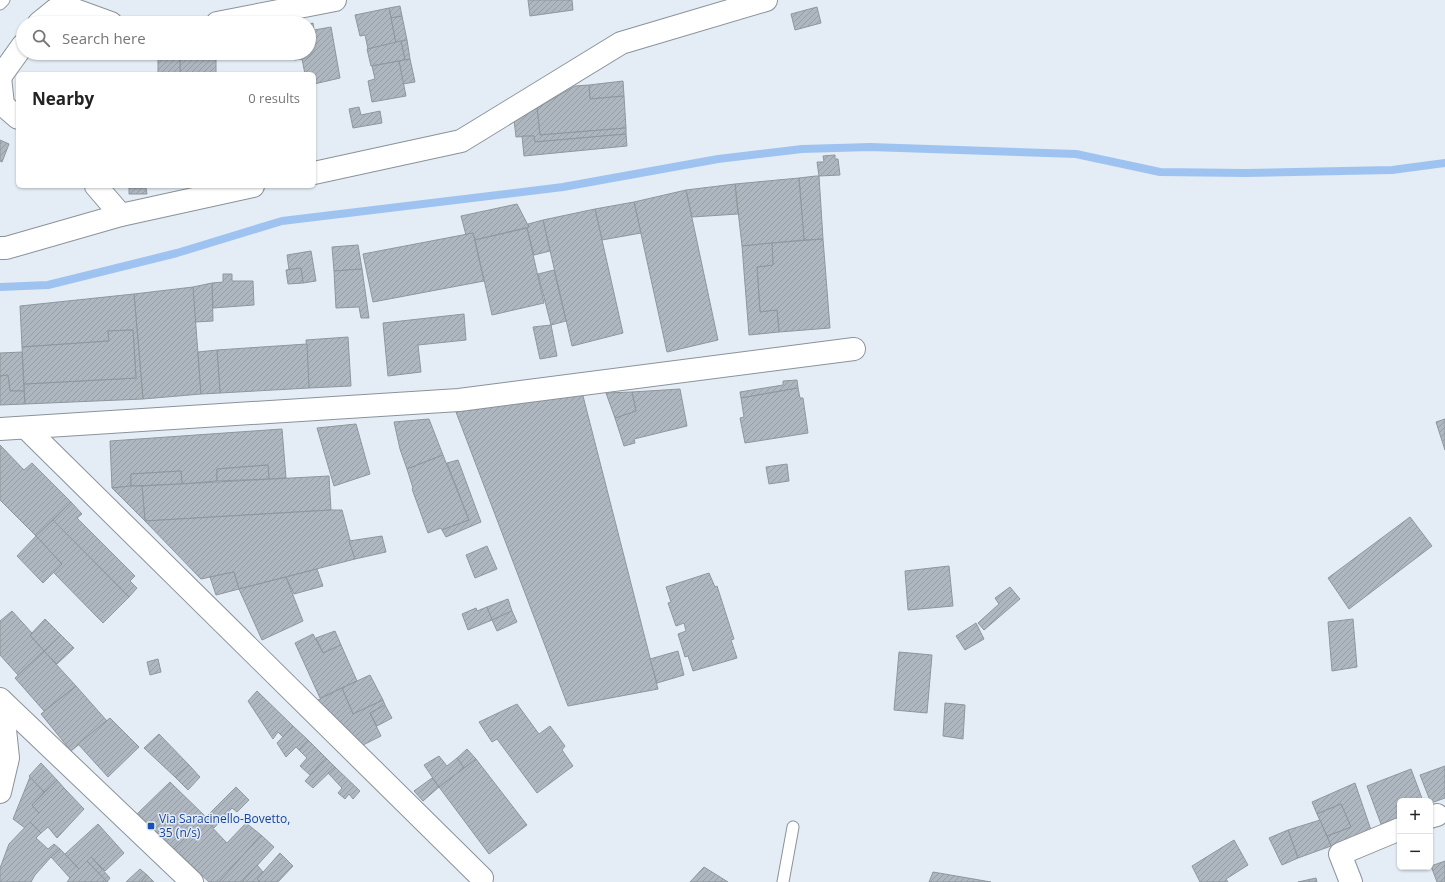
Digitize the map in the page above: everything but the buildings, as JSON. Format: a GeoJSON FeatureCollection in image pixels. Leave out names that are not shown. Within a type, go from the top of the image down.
{"type":"FeatureCollection","features":[{"type":"Feature","properties":{"kind":"street"},"geometry":{"type":"LineString","coordinates":[[253,16],[335,0]]}},
{"type":"Feature","properties":{"kind":"street"},"geometry":{"type":"LineString","coordinates":[[316,173],[461,141],[622,43],[766,0]]}},
{"type":"Feature","properties":{"kind":"street"},"geometry":{"type":"LineString","coordinates":[[48,16],[55,10],[75,10],[92,16]]}},
{"type":"Feature","properties":{"kind":"street"},"geometry":{"type":"LineString","coordinates":[[16,55],[0,77],[3,105],[16,116]]}},
{"type":"Feature","properties":{"kind":"street"},"geometry":{"type":"LineString","coordinates":[[98,188],[121,215]]}},
{"type":"Feature","properties":{"kind":"street"},"geometry":{"type":"LineString","coordinates":[[0,248],[6,248],[121,215],[244,188]]}},
{"type":"Feature","properties":{"kind":"street"},"geometry":{"type":"LineString","coordinates":[[0,429],[459,400],[854,350]]}},
{"type":"Feature","properties":{"kind":"street"},"geometry":{"type":"LineString","coordinates":[[26,428],[482,878]]}},
{"type":"Feature","properties":{"kind":"street"},"geometry":{"type":"LineString","coordinates":[[0,792],[8,758],[1,700]]}},
{"type":"Feature","properties":{"kind":"street"},"geometry":{"type":"LineString","coordinates":[[1,700],[192,882]]}},
{"type":"Feature","properties":{"kind":"street"},"geometry":{"type":"LineString","coordinates":[[1351,882],[1340,854],[1397,830]]}},
{"type":"Feature","properties":{"kind":"lane"},"geometry":{"type":"LineString","coordinates":[[0,4],[4,0]]}},
{"type":"Feature","properties":{"kind":"lane"},"geometry":{"type":"LineString","coordinates":[[783,882],[793,826]]}},
{"type":"Feature","properties":{"kind":"waterway"},"geometry":{"type":"LineString","coordinates":[[0,287],[48,285],[177,253],[282,221],[563,187],[718,159],[802,149],[870,147],[1076,154],[1160,172],[1245,173],[1392,170],[1445,163]]}},
{"type":"Feature","properties":{"kind":"place","name":"Via Saracinello-Bovetto, 35 (n/s)"},"geometry":{"type":"Point","coordinates":[151,826]}}]}
